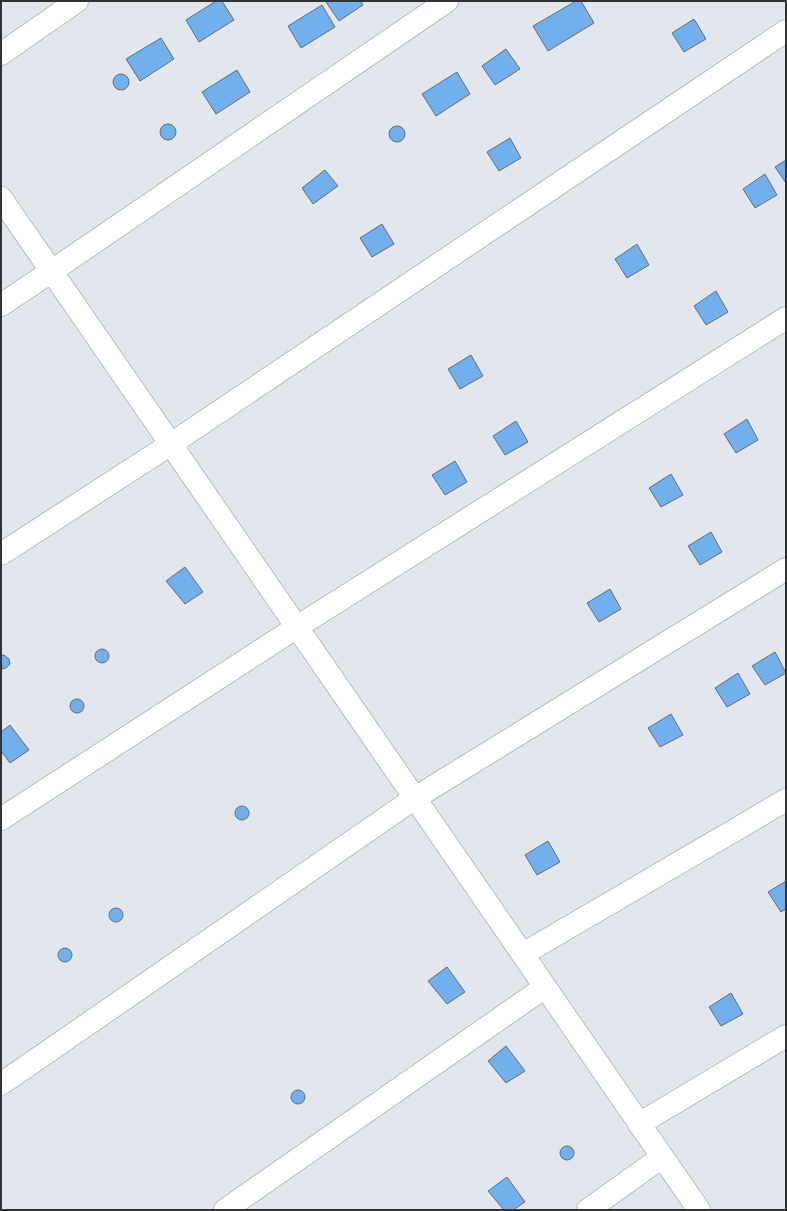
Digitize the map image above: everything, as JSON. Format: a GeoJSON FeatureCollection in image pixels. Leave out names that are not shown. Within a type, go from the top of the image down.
{"type":"FeatureCollection","features":[{"type":"Feature","properties":{"kind":"street"},"geometry":{"type":"LineString","coordinates":[[1,54],[77,1]]}},
{"type":"Feature","properties":{"kind":"street"},"geometry":{"type":"LineString","coordinates":[[1,305],[52,272],[447,1]]}},
{"type":"Feature","properties":{"kind":"street"},"geometry":{"type":"LineString","coordinates":[[1,554],[171,444],[786,31]]}},
{"type":"Feature","properties":{"kind":"street"},"geometry":{"type":"LineString","coordinates":[[1,198],[699,1210]]}},
{"type":"Feature","properties":{"kind":"street"},"geometry":{"type":"LineString","coordinates":[[1,819],[297,627],[786,318]]}},
{"type":"Feature","properties":{"kind":"street"},"geometry":{"type":"LineString","coordinates":[[1,1084],[415,798],[786,569]]}},
{"type":"Feature","properties":{"kind":"street"},"geometry":{"type":"LineString","coordinates":[[523,954],[786,800]]}},
{"type":"Feature","properties":{"kind":"street"},"geometry":{"type":"LineString","coordinates":[[225,1210],[545,987]]}},
{"type":"Feature","properties":{"kind":"street"},"geometry":{"type":"LineString","coordinates":[[639,1124],[786,1036]]}},
{"type":"Feature","properties":{"kind":"street"},"geometry":{"type":"LineString","coordinates":[[588,1210],[662,1157]]}},
{"type":"Feature","properties":{"kind":"building"},"geometry":{"type":"Polygon","coordinates":[[[216,1],[222,1],[234,20],[199,42],[186,20],[216,1]]]}},
{"type":"Feature","properties":{"kind":"building"},"geometry":{"type":"Polygon","coordinates":[[[361,1],[363,5],[339,21],[326,2],[361,1]]]}},
{"type":"Feature","properties":{"kind":"building"},"geometry":{"type":"Polygon","coordinates":[[[576,1],[581,1],[594,23],[548,51],[533,26],[576,1]]]}},
{"type":"Feature","properties":{"kind":"building"},"geometry":{"type":"Polygon","coordinates":[[[322,5],[335,27],[301,48],[288,26],[322,5]]]}},
{"type":"Feature","properties":{"kind":"building"},"geometry":{"type":"Polygon","coordinates":[[[694,19],[706,39],[684,52],[672,33],[694,19]]]}},
{"type":"Feature","properties":{"kind":"building"},"geometry":{"type":"Polygon","coordinates":[[[161,38],[174,59],[140,81],[126,59],[161,38]]]}},
{"type":"Feature","properties":{"kind":"building"},"geometry":{"type":"Polygon","coordinates":[[[506,49],[520,69],[495,85],[482,66],[506,49]]]}},
{"type":"Feature","properties":{"kind":"building"},"geometry":{"type":"Polygon","coordinates":[[[237,70],[250,92],[216,114],[202,92],[237,70]]]}},
{"type":"Feature","properties":{"kind":"building"},"geometry":{"type":"Polygon","coordinates":[[[457,72],[470,94],[436,116],[422,94],[457,72]]]}},
{"type":"Feature","properties":{"kind":"building"},"geometry":{"type":"Polygon","coordinates":[[[118,74],[124,74],[129,79],[127,88],[124,90],[118,90],[113,85],[113,79],[118,74]]]}},
{"type":"Feature","properties":{"kind":"building"},"geometry":{"type":"Polygon","coordinates":[[[165,124],[171,124],[176,129],[174,138],[171,140],[165,140],[160,135],[160,129],[165,124]]]}},
{"type":"Feature","properties":{"kind":"building"},"geometry":{"type":"Polygon","coordinates":[[[394,126],[400,126],[405,131],[403,140],[400,142],[394,142],[389,137],[389,131],[394,126]]]}},
{"type":"Feature","properties":{"kind":"building"},"geometry":{"type":"Polygon","coordinates":[[[510,138],[521,158],[499,171],[487,152],[510,138]]]}},
{"type":"Feature","properties":{"kind":"building"},"geometry":{"type":"Polygon","coordinates":[[[786,160],[786,183],[775,167],[786,160]]]}},
{"type":"Feature","properties":{"kind":"building"},"geometry":{"type":"Polygon","coordinates":[[[325,170],[338,186],[313,204],[302,188],[325,170]]]}},
{"type":"Feature","properties":{"kind":"building"},"geometry":{"type":"Polygon","coordinates":[[[765,174],[777,195],[755,208],[743,189],[765,174]]]}},
{"type":"Feature","properties":{"kind":"building"},"geometry":{"type":"Polygon","coordinates":[[[382,224],[394,244],[372,257],[360,238],[382,224]]]}},
{"type":"Feature","properties":{"kind":"building"},"geometry":{"type":"Polygon","coordinates":[[[637,244],[649,265],[627,278],[615,259],[637,244]]]}},
{"type":"Feature","properties":{"kind":"building"},"geometry":{"type":"Polygon","coordinates":[[[716,291],[728,312],[706,325],[694,306],[716,291]]]}},
{"type":"Feature","properties":{"kind":"building"},"geometry":{"type":"Polygon","coordinates":[[[471,355],[483,376],[460,389],[448,369],[471,355]]]}},
{"type":"Feature","properties":{"kind":"building"},"geometry":{"type":"Polygon","coordinates":[[[747,419],[758,440],[736,453],[724,434],[747,419]]]}},
{"type":"Feature","properties":{"kind":"building"},"geometry":{"type":"Polygon","coordinates":[[[516,421],[528,442],[505,455],[493,436],[516,421]]]}},
{"type":"Feature","properties":{"kind":"building"},"geometry":{"type":"Polygon","coordinates":[[[455,461],[467,482],[445,495],[432,475],[455,461]]]}},
{"type":"Feature","properties":{"kind":"building"},"geometry":{"type":"Polygon","coordinates":[[[671,474],[683,495],[661,507],[649,488],[671,474]]]}},
{"type":"Feature","properties":{"kind":"building"},"geometry":{"type":"Polygon","coordinates":[[[711,532],[722,552],[700,565],[688,546],[711,532]]]}},
{"type":"Feature","properties":{"kind":"building"},"geometry":{"type":"Polygon","coordinates":[[[185,567],[203,592],[185,604],[166,581],[185,567]]]}},
{"type":"Feature","properties":{"kind":"building"},"geometry":{"type":"Polygon","coordinates":[[[610,589],[621,609],[599,622],[587,603],[610,589]]]}},
{"type":"Feature","properties":{"kind":"building"},"geometry":{"type":"Polygon","coordinates":[[[102,649],[107,651],[109,656],[107,661],[102,663],[97,661],[95,656],[97,651],[102,649]]]}},
{"type":"Feature","properties":{"kind":"building"},"geometry":{"type":"Polygon","coordinates":[[[775,652],[786,673],[765,685],[752,666],[775,652]]]}},
{"type":"Feature","properties":{"kind":"building"},"geometry":{"type":"Polygon","coordinates":[[[4,655],[9,659],[10,664],[6,668],[2,669],[1,656],[4,655]]]}},
{"type":"Feature","properties":{"kind":"building"},"geometry":{"type":"Polygon","coordinates":[[[738,673],[750,694],[727,707],[715,688],[738,673]]]}},
{"type":"Feature","properties":{"kind":"building"},"geometry":{"type":"Polygon","coordinates":[[[77,699],[82,701],[84,706],[82,711],[77,713],[72,711],[70,706],[72,701],[77,699]]]}},
{"type":"Feature","properties":{"kind":"building"},"geometry":{"type":"Polygon","coordinates":[[[671,714],[683,735],[660,747],[648,728],[671,714]]]}},
{"type":"Feature","properties":{"kind":"building"},"geometry":{"type":"Polygon","coordinates":[[[10,725],[29,750],[10,763],[1,751],[1,732],[10,725]]]}},
{"type":"Feature","properties":{"kind":"building"},"geometry":{"type":"Polygon","coordinates":[[[242,806],[247,808],[249,813],[247,818],[242,820],[237,818],[235,813],[237,808],[242,806]]]}},
{"type":"Feature","properties":{"kind":"building"},"geometry":{"type":"Polygon","coordinates":[[[548,841],[560,862],[537,875],[525,855],[548,841]]]}},
{"type":"Feature","properties":{"kind":"building"},"geometry":{"type":"Polygon","coordinates":[[[786,881],[786,909],[781,912],[768,892],[786,881]]]}},
{"type":"Feature","properties":{"kind":"building"},"geometry":{"type":"Polygon","coordinates":[[[116,908],[121,910],[123,915],[121,920],[116,922],[111,920],[109,915],[111,910],[116,908]]]}},
{"type":"Feature","properties":{"kind":"building"},"geometry":{"type":"Polygon","coordinates":[[[65,948],[70,950],[72,955],[70,960],[65,962],[60,960],[58,955],[60,950],[65,948]]]}},
{"type":"Feature","properties":{"kind":"building"},"geometry":{"type":"Polygon","coordinates":[[[447,967],[465,992],[447,1004],[428,981],[447,967]]]}},
{"type":"Feature","properties":{"kind":"building"},"geometry":{"type":"Polygon","coordinates":[[[731,993],[743,1014],[721,1026],[709,1007],[731,993]]]}},
{"type":"Feature","properties":{"kind":"building"},"geometry":{"type":"Polygon","coordinates":[[[506,1046],[525,1071],[506,1083],[488,1061],[506,1046]]]}},
{"type":"Feature","properties":{"kind":"building"},"geometry":{"type":"Polygon","coordinates":[[[298,1090],[303,1092],[305,1097],[303,1102],[298,1104],[293,1102],[291,1097],[293,1092],[298,1090]]]}},
{"type":"Feature","properties":{"kind":"building"},"geometry":{"type":"Polygon","coordinates":[[[567,1146],[572,1148],[574,1153],[572,1158],[567,1160],[562,1158],[560,1153],[562,1148],[567,1146]]]}},
{"type":"Feature","properties":{"kind":"building"},"geometry":{"type":"Polygon","coordinates":[[[507,1177],[525,1202],[513,1210],[504,1210],[488,1191],[507,1177]]]}}]}
